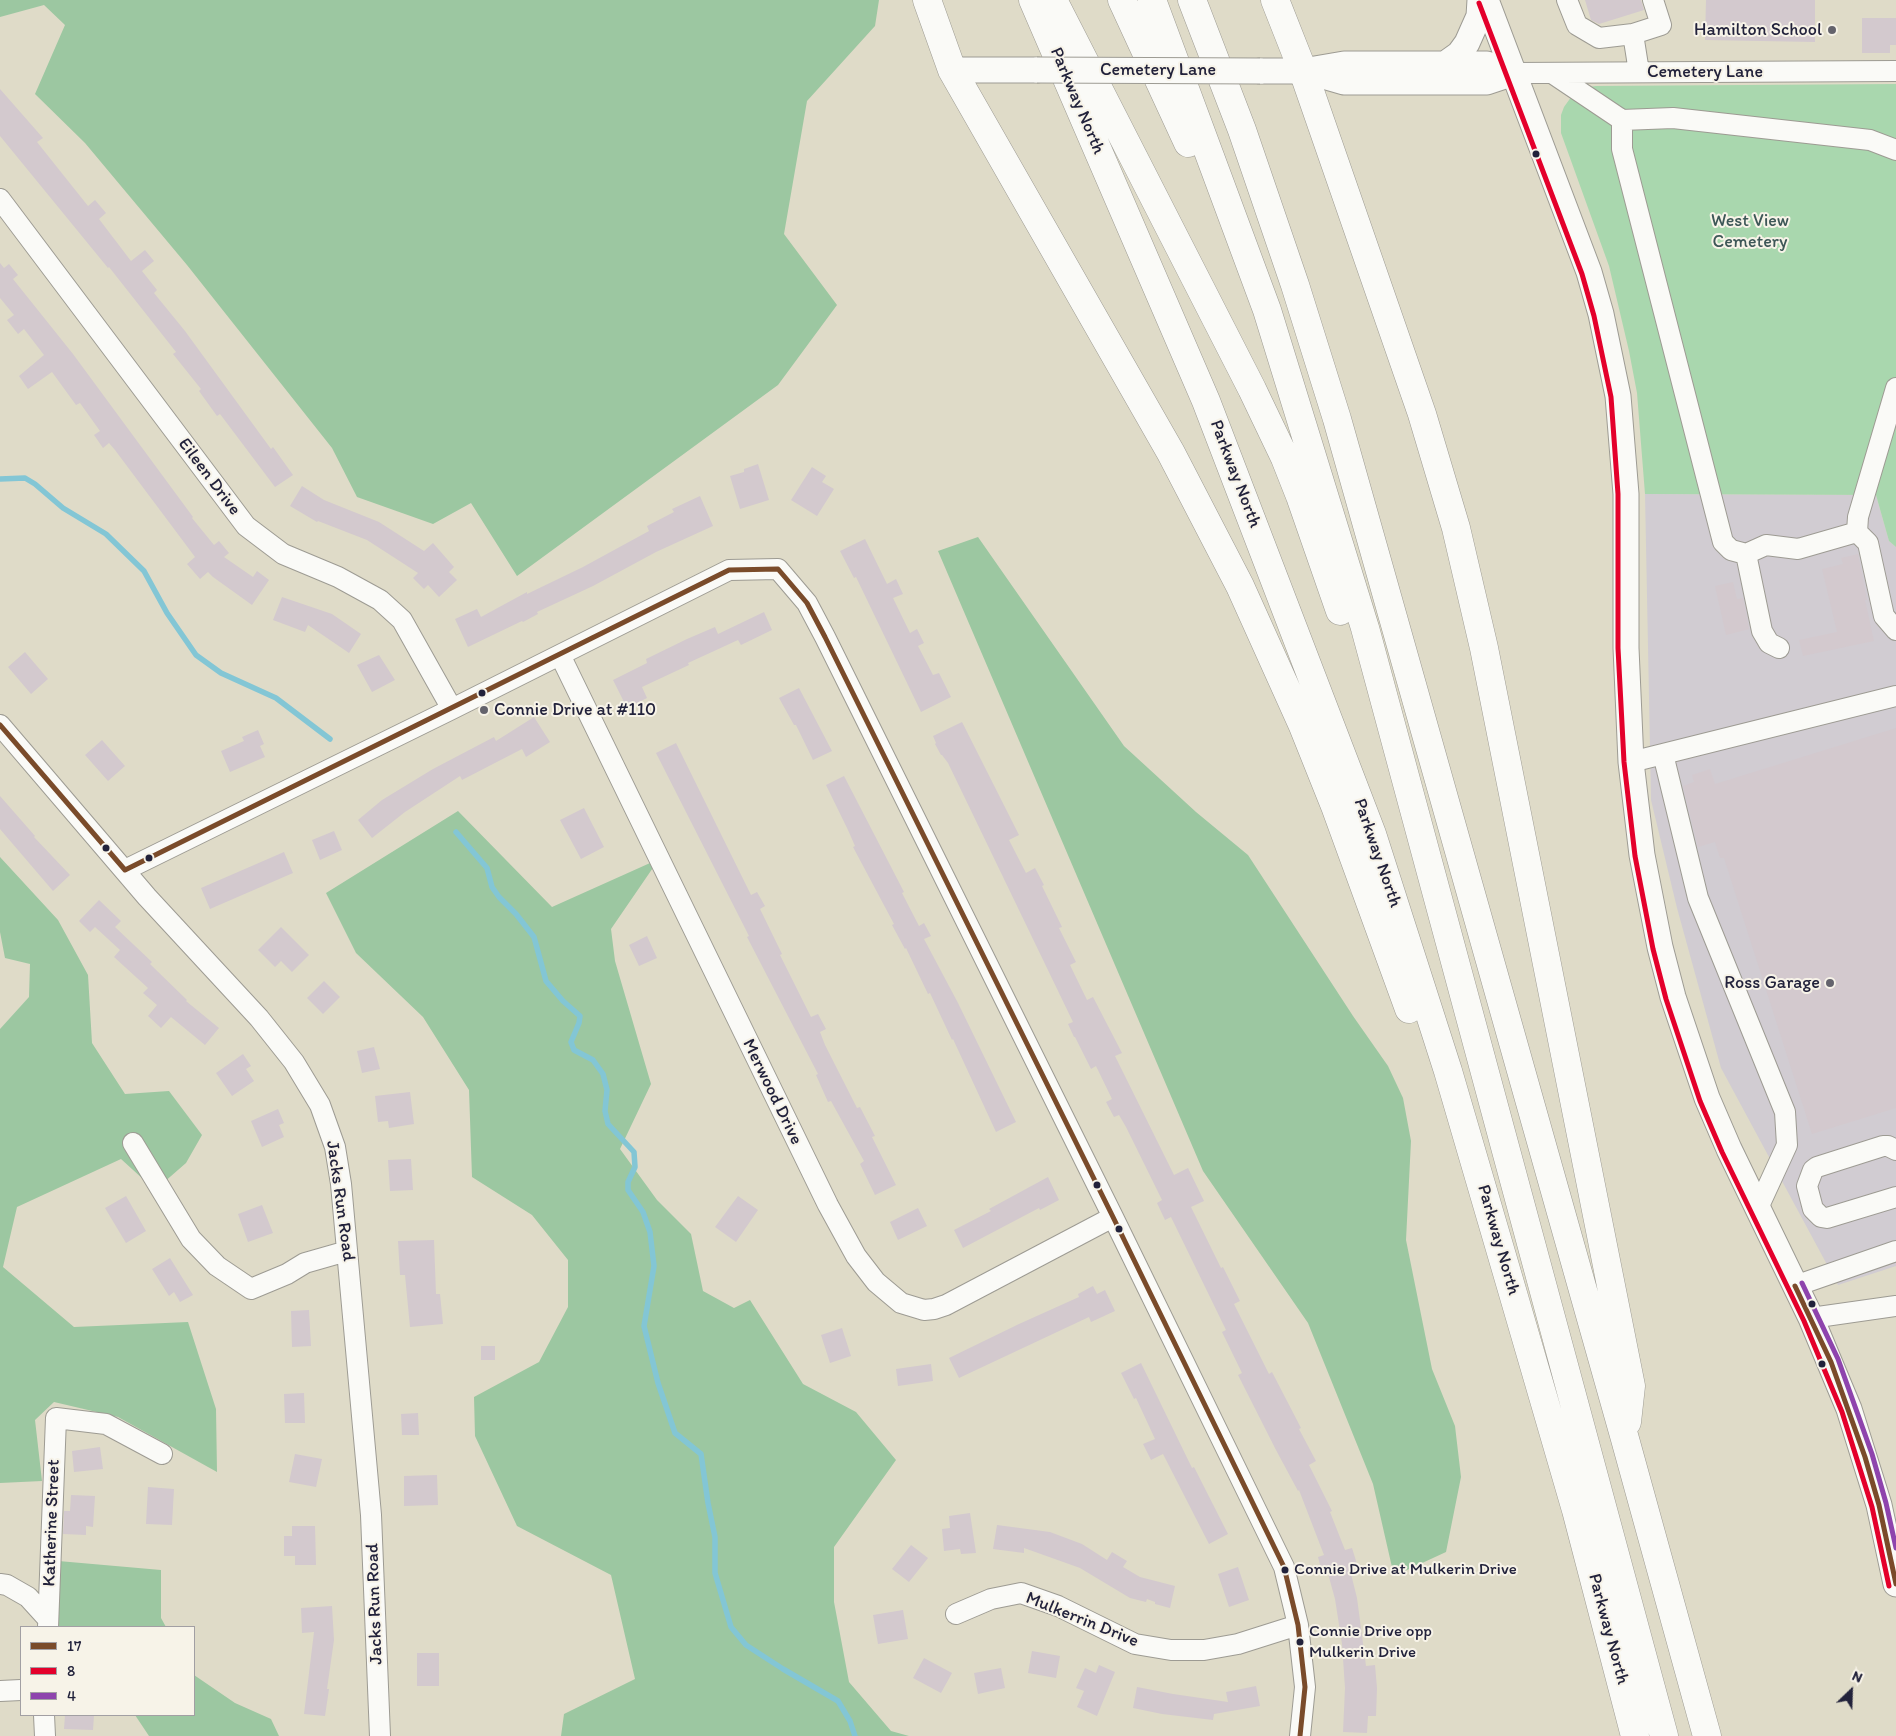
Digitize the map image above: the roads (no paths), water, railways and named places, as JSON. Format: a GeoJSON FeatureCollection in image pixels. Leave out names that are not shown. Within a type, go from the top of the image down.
{"type":"FeatureCollection","features":[{"type":"Feature","properties":{"kind":"highway"},"geometry":{"type":"LineString","coordinates":[[927,0],[952,70],[1171,453],[1236,577],[1273,656],[1335,806],[1512,1290]]}},
{"type":"Feature","properties":{"kind":"highway","name":"Parkway North"},"geometry":{"type":"LineString","coordinates":[[1033,0],[1206,401],[1369,825],[1448,1071],[1512,1290],[1576,1510],[1635,1736]]}},
{"type":"Feature","properties":{"kind":"highway"},"geometry":{"type":"LineString","coordinates":[[1053,0],[1224,332],[1285,458],[1300,496],[1350,641],[1378,731],[1580,1423]]}},
{"type":"Feature","properties":{"kind":"highway"},"geometry":{"type":"LineString","coordinates":[[1122,0],[1193,156],[1312,461]]}},
{"type":"Feature","properties":{"kind":"highway"},"geometry":{"type":"LineString","coordinates":[[1152,0],[1266,310],[1367,637],[1664,1736]]}},
{"type":"Feature","properties":{"kind":"highway"},"geometry":{"type":"LineString","coordinates":[[1192,0],[1242,130],[1295,285],[1337,418],[1626,1438],[1707,1736]]}},
{"type":"Feature","properties":{"kind":"highway"},"geometry":{"type":"LineString","coordinates":[[1275,0],[1303,71],[1422,414],[1456,528],[1470,585],[1631,1386],[1626,1438]]}},
{"type":"Feature","properties":{"kind":"main road"},"geometry":{"type":"LineString","coordinates":[[1445,64],[1459,54],[1467,43],[1479,16],[1480,0]]}},
{"type":"Feature","properties":{"kind":"main road"},"geometry":{"type":"LineString","coordinates":[[1486,0],[1589,272],[1603,322],[1618,396],[1626,494],[1626,648],[1631,762],[1635,809],[1648,892],[1660,947],[1673,997],[1707,1098],[1729,1149],[1811,1318],[1834,1370],[1865,1457],[1879,1505],[1896,1584]]}},
{"type":"Feature","properties":{"kind":"main road","name":"Cemetery Lane"},"geometry":{"type":"LineString","coordinates":[[952,70],[1303,71],[1344,64],[1487,64],[1514,73]]}},
{"type":"Feature","properties":{"kind":"main road","name":"Cemetery Lane"},"geometry":{"type":"LineString","coordinates":[[1303,71],[1344,82],[1487,82],[1514,73]]}},
{"type":"Feature","properties":{"kind":"street"},"geometry":{"type":"LineString","coordinates":[[1567,0],[1576,25],[1599,38],[1633,34],[1661,25],[1653,0]]}},
{"type":"Feature","properties":{"kind":"street"},"geometry":{"type":"LineString","coordinates":[[1633,34],[1639,72]]}},
{"type":"Feature","properties":{"kind":"street","name":"Cemetery Lane"},"geometry":{"type":"LineString","coordinates":[[1514,73],[1896,71]]}},
{"type":"Feature","properties":{"kind":"street"},"geometry":{"type":"LineString","coordinates":[[1552,73],[1622,120],[1683,119],[1870,140],[1896,150]]}},
{"type":"Feature","properties":{"kind":"street"},"geometry":{"type":"LineString","coordinates":[[1622,120],[1622,149],[1723,542],[1732,550],[1746,554],[1766,545],[1798,549],[1857,532]]}},
{"type":"Feature","properties":{"kind":"street","name":"Eileen Drive"},"geometry":{"type":"LineString","coordinates":[[0,199],[246,526],[283,554],[338,577],[380,600],[395,613],[402,620],[452,709]]}},
{"type":"Feature","properties":{"kind":"street"},"geometry":{"type":"LineString","coordinates":[[1892,620],[1868,543],[1857,532],[1858,517],[1896,388]]}},
{"type":"Feature","properties":{"kind":"street"},"geometry":{"type":"LineString","coordinates":[[1746,554],[1762,631],[1769,643],[1779,648]]}},
{"type":"Feature","properties":{"kind":"street"},"geometry":{"type":"LineString","coordinates":[[124,870],[729,570],[778,569],[807,604],[821,629],[1113,1217],[1284,1567],[1298,1625],[1305,1686],[1300,1736]]}},
{"type":"Feature","properties":{"kind":"street","name":"Merwood Drive"},"geometry":{"type":"LineString","coordinates":[[560,655],[828,1206],[856,1256],[876,1282],[901,1303],[924,1310],[934,1309],[946,1305],[1113,1217]]}},
{"type":"Feature","properties":{"kind":"street"},"geometry":{"type":"LineString","coordinates":[[1631,762],[1896,696]]}},
{"type":"Feature","properties":{"kind":"street","name":"Jacks Run Road"},"geometry":{"type":"LineString","coordinates":[[0,725],[147,897],[259,1018],[294,1062],[320,1105],[336,1147],[348,1250],[371,1515],[380,1736]]}},
{"type":"Feature","properties":{"kind":"street"},"geometry":{"type":"LineString","coordinates":[[1662,754],[1698,898],[1785,1112],[1788,1145],[1758,1208]]}},
{"type":"Feature","properties":{"kind":"street"},"geometry":{"type":"LineString","coordinates":[[133,1143],[191,1240],[217,1266],[251,1289],[287,1274],[305,1263],[348,1250]]}},
{"type":"Feature","properties":{"kind":"street"},"geometry":{"type":"LineString","coordinates":[[1896,1150],[1883,1146],[1817,1167],[1813,1170],[1807,1186],[1813,1209],[1821,1217],[1827,1218],[1896,1197]]}},
{"type":"Feature","properties":{"kind":"street"},"geometry":{"type":"LineString","coordinates":[[1795,1286],[1896,1252]]}},
{"type":"Feature","properties":{"kind":"street"},"geometry":{"type":"LineString","coordinates":[[1811,1318],[1896,1306]]}},
{"type":"Feature","properties":{"kind":"street","name":"Katherine Street"},"geometry":{"type":"LineString","coordinates":[[48,1623],[56,1418],[106,1424],[162,1454]]}},
{"type":"Feature","properties":{"kind":"street"},"geometry":{"type":"LineString","coordinates":[[0,1584],[7,1585],[28,1597],[48,1623]]}},
{"type":"Feature","properties":{"kind":"street","name":"Mulkerrin Drive"},"geometry":{"type":"LineString","coordinates":[[956,1614],[991,1599],[1021,1593],[1058,1606],[1134,1644],[1171,1650],[1204,1650],[1238,1644],[1298,1625]]}},
{"type":"Feature","properties":{"kind":"street"},"geometry":{"type":"LineString","coordinates":[[0,1691],[20,1690]]}},
{"type":"Feature","properties":{"kind":"street"},"geometry":{"type":"LineString","coordinates":[[44,1716],[45,1736]]}},
{"type":"Feature","properties":{"kind":"waterway"},"geometry":{"type":"LineString","coordinates":[[0,479],[25,478],[63,508],[106,534],[144,571],[167,613],[196,655],[221,673],[276,698],[330,739]]}},
{"type":"Feature","properties":{"kind":"waterway"},"geometry":{"type":"LineString","coordinates":[[456,832],[487,868],[492,887],[499,897],[516,914],[534,937],[546,981],[563,1001],[580,1016],[571,1042],[574,1050],[593,1060],[603,1074],[607,1090],[605,1111],[608,1124],[634,1152],[635,1167],[628,1182],[628,1190],[643,1212],[650,1232],[654,1266],[644,1326],[658,1383],[675,1433],[701,1454],[715,1537],[715,1573],[731,1627],[746,1645],[838,1701],[850,1721],[855,1736]]}},
{"type":"Feature","properties":{"kind":"place","name":"Hamilton School"},"geometry":{"type":"Point","coordinates":[1832,30]}},
{"type":"Feature","properties":{"kind":"place","name":"Connie Drive at #110"},"geometry":{"type":"Point","coordinates":[484,710]}},
{"type":"Feature","properties":{"kind":"place","name":"Ross Garage"},"geometry":{"type":"Point","coordinates":[1830,983]}},
{"type":"Feature","properties":{"kind":"place","name":"Connie Drive at Mulkerin Drive"},"geometry":{"type":"Point","coordinates":[1285,1570]}},
{"type":"Feature","properties":{"kind":"place","name":"Connie Drive opp Mulkerin Drive"},"geometry":{"type":"Point","coordinates":[1300,1642]}},
{"type":"Feature","properties":{"kind":"park label","name":"West View Cemetery"},"geometry":{"type":"Point","coordinates":[1750,231]}}]}
